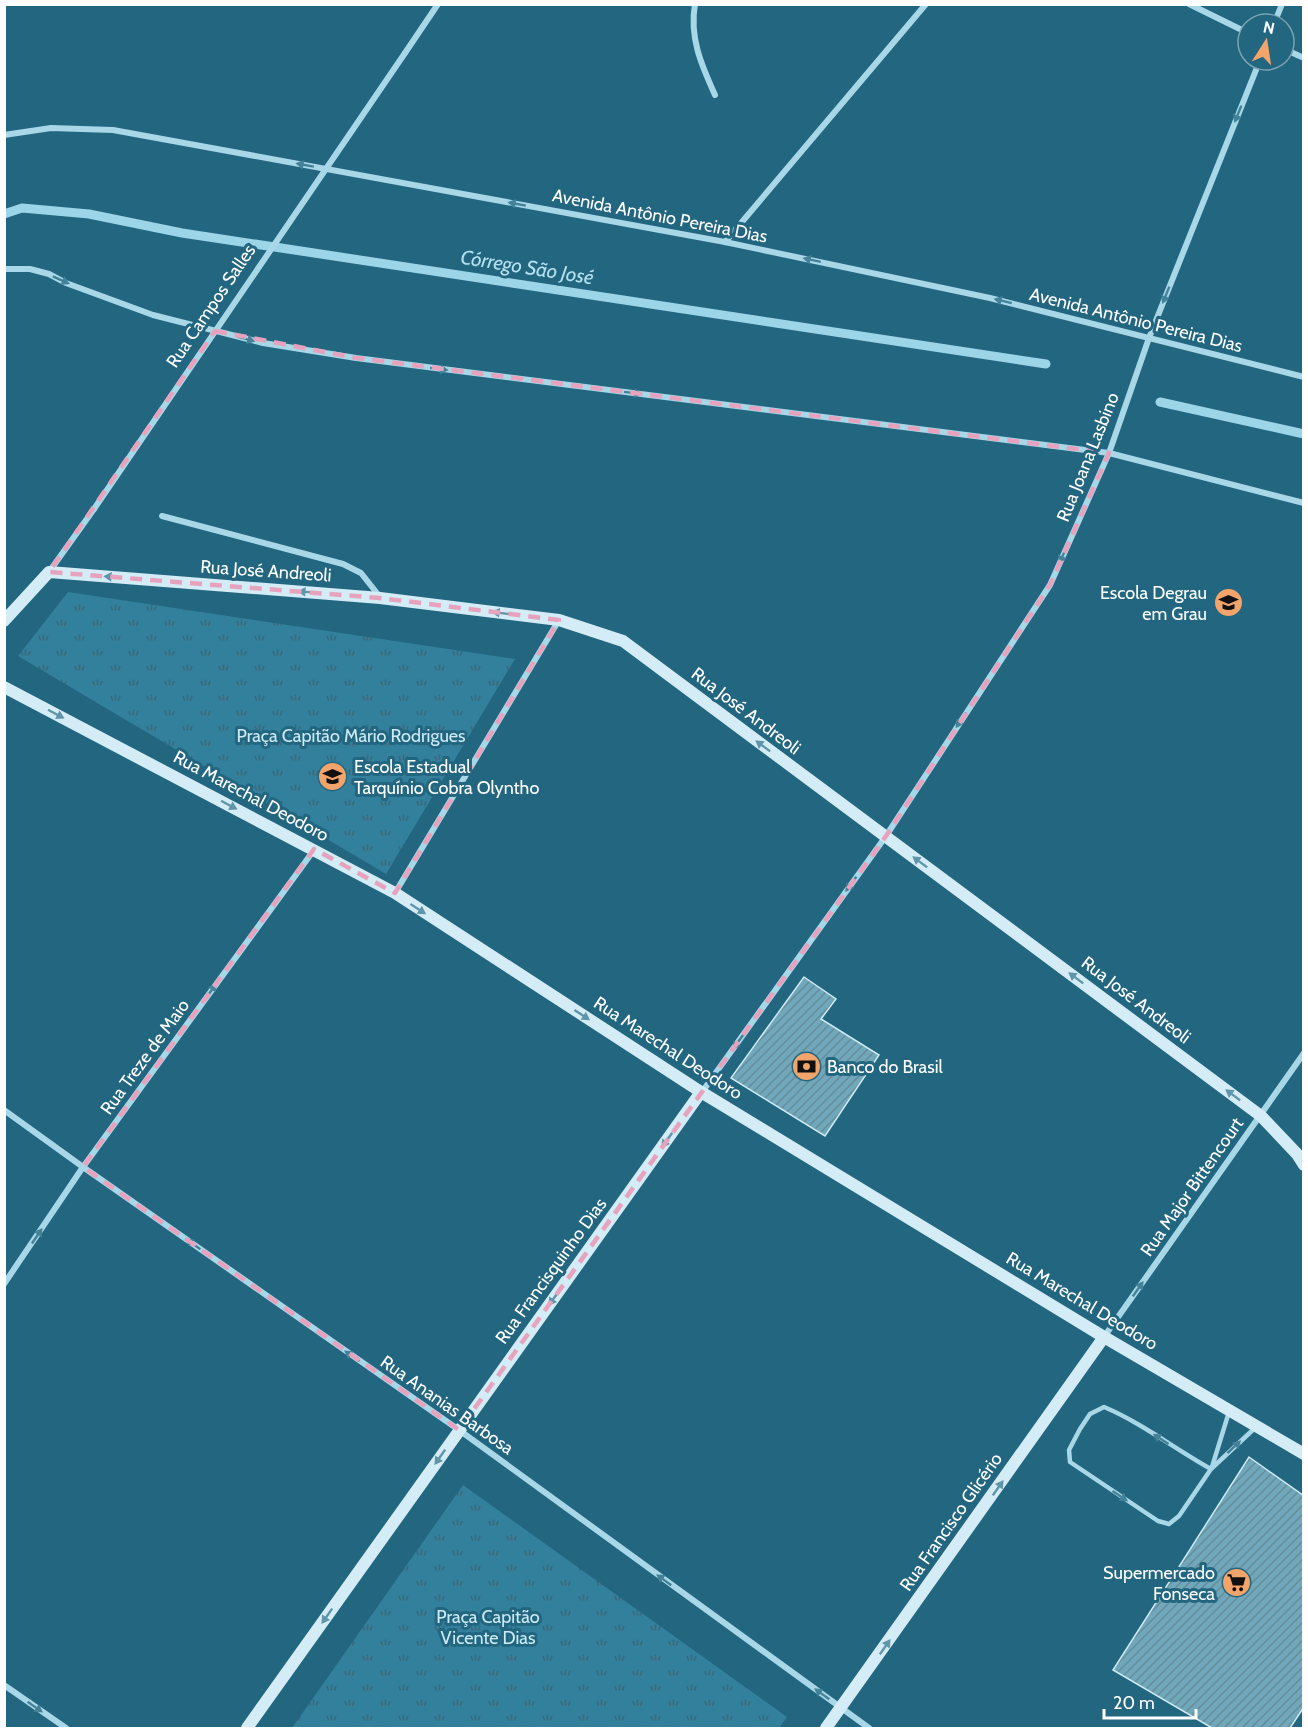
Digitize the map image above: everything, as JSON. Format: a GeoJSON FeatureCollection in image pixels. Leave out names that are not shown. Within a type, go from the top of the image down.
{"type":"FeatureCollection","features":[{"type":"Feature","properties":{"kind":"main road","name":"Rua José Andreoli"},"geometry":{"type":"LineString","coordinates":[[49,572],[380,598],[559,620],[623,642],[1261,1116],[1297,1154],[1304,1165]]}},
{"type":"Feature","properties":{"kind":"main road","name":"Rua Campos Salles"},"geometry":{"type":"LineString","coordinates":[[4,621],[49,572]]}},
{"type":"Feature","properties":{"kind":"main road","name":"Rua Marechal Deodoro"},"geometry":{"type":"LineString","coordinates":[[4,687],[394,893],[701,1092],[1104,1337],[1304,1454]]}},
{"type":"Feature","properties":{"kind":"main road","name":"Rua Francisquinho Dias"},"geometry":{"type":"LineString","coordinates":[[247,1728],[701,1092]]}},
{"type":"Feature","properties":{"kind":"main road","name":"Rua Francisco Glicério"},"geometry":{"type":"LineString","coordinates":[[826,1728],[1104,1337]]}},
{"type":"Feature","properties":{"kind":"street","name":"Rua Campos Salles"},"geometry":{"type":"LineString","coordinates":[[49,572],[438,4]]}},
{"type":"Feature","properties":{"kind":"street"},"geometry":{"type":"LineString","coordinates":[[695,4],[693,22],[697,54],[715,95]]}},
{"type":"Feature","properties":{"kind":"street"},"geometry":{"type":"LineString","coordinates":[[725,242],[926,4]]}},
{"type":"Feature","properties":{"kind":"street"},"geometry":{"type":"LineString","coordinates":[[1189,4],[1236,27]]}},
{"type":"Feature","properties":{"kind":"street","name":"Rua Joana Lasbino"},"geometry":{"type":"LineString","coordinates":[[886,836],[1050,585],[1109,453],[1149,338],[1255,72]]}},
{"type":"Feature","properties":{"kind":"street","name":"Avenida Antônio Pereira Dias"},"geometry":{"type":"LineString","coordinates":[[4,135],[51,128],[113,130],[725,242],[990,298],[1304,377]]}},
{"type":"Feature","properties":{"kind":"street"},"geometry":{"type":"LineString","coordinates":[[4,269],[30,269],[49,274],[66,283],[153,315],[263,344],[356,358],[1109,453],[1304,503]]}},
{"type":"Feature","properties":{"kind":"street"},"geometry":{"type":"LineString","coordinates":[[162,516],[343,564],[361,573],[380,598]]}},
{"type":"Feature","properties":{"kind":"street"},"geometry":{"type":"LineString","coordinates":[[394,893],[559,620]]}},
{"type":"Feature","properties":{"kind":"street","name":"Rua Francisquinho Dias"},"geometry":{"type":"LineString","coordinates":[[701,1092],[886,836]]}},
{"type":"Feature","properties":{"kind":"street","name":"Rua Treze de Maio"},"geometry":{"type":"LineString","coordinates":[[4,1284],[83,1167],[314,849]]}},
{"type":"Feature","properties":{"kind":"street","name":"Rua Major Bittencourt"},"geometry":{"type":"LineString","coordinates":[[1104,1337],[1304,1053]]}},
{"type":"Feature","properties":{"kind":"street","name":"Rua Ananias Barbosa"},"geometry":{"type":"LineString","coordinates":[[4,1110],[459,1430],[869,1728]]}},
{"type":"Feature","properties":{"kind":"street"},"geometry":{"type":"LineString","coordinates":[[4,1685],[66,1728]]}},
{"type":"Feature","properties":{"kind":"lane"},"geometry":{"type":"LineString","coordinates":[[1211,1468],[1128,1418],[1104,1407],[1090,1414],[1069,1450],[1070,1462],[1158,1521],[1169,1524],[1179,1516],[1211,1468],[1257,1426]]}},
{"type":"Feature","properties":{"kind":"lane"},"geometry":{"type":"LineString","coordinates":[[1211,1468],[1230,1410]]}},
{"type":"Feature","properties":{"kind":"highlighted area"},"geometry":{"type":"Polygon","coordinates":[[[215,331],[356,358],[1109,453],[1050,585],[886,836],[459,1430],[83,1167],[314,849],[395,893],[559,620],[380,598],[49,572],[215,331]]]}},
{"type":"Feature","properties":{"kind":"green space","name":"Praça Capitão Mário Rodrigues"},"geometry":{"type":"Polygon","coordinates":[[[68,592],[515,659],[386,874],[18,656],[68,592]]]}},
{"type":"Feature","properties":{"kind":"green space","name":"Praça Capitão Vicente Dias"},"geometry":{"type":"Polygon","coordinates":[[[463,1485],[787,1717],[779,1728],[292,1728],[463,1485]]]}},
{"type":"Feature","properties":{"kind":"building","name":"Banco do Brasil"},"geometry":{"type":"Polygon","coordinates":[[[804,977],[836,999],[821,1019],[879,1055],[825,1136],[731,1078],[804,977]]]}},
{"type":"Feature","properties":{"kind":"building","name":"Supermercado Fonseca"},"geometry":{"type":"Polygon","coordinates":[[[1249,1457],[1304,1496],[1304,1707],[1290,1728],[1212,1728],[1113,1670],[1249,1457]]]}},
{"type":"Feature","properties":{"kind":"waterway","name":"Córrego São José"},"geometry":{"type":"LineString","coordinates":[[4,214],[22,208],[89,214],[182,233],[1046,364]]}},
{"type":"Feature","properties":{"kind":"waterway","name":"Córrego São José"},"geometry":{"type":"LineString","coordinates":[[1160,402],[1304,434]]}},
{"type":"Feature","properties":{"kind":"place","name":"Escola Degrau em Grau"},"geometry":{"type":"Point","coordinates":[1228,603]}},
{"type":"Feature","properties":{"kind":"place","name":"Escola Estadual Tarquínio Cobra Olyntho"},"geometry":{"type":"Point","coordinates":[333,777]}},
{"type":"Feature","properties":{"kind":"place","name":"Banco do Brasil"},"geometry":{"type":"Point","coordinates":[806,1067]}},
{"type":"Feature","properties":{"kind":"place","name":"Supermercado Fonseca"},"geometry":{"type":"Point","coordinates":[1236,1583]}}]}
